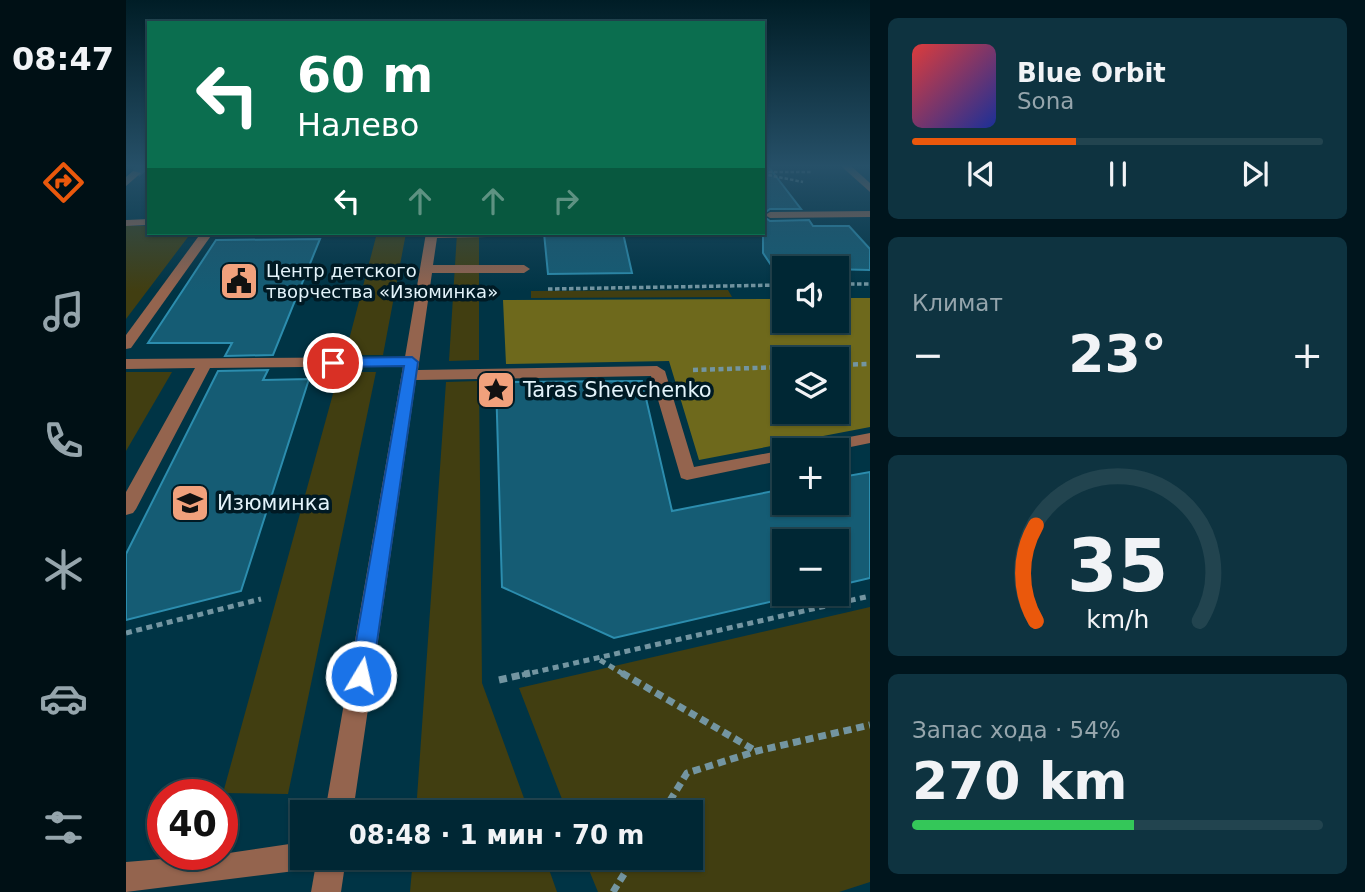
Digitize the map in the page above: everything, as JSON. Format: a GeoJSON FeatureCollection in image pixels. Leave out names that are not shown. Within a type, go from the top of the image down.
{"type":"FeatureCollection","features":[{"type":"Feature","properties":{"kind":"street"},"geometry":{"type":"LineString","coordinates":[[770,215],[870,214]]}},
{"type":"Feature","properties":{"kind":"street"},"geometry":{"type":"LineString","coordinates":[[126,222],[147,222]]}},
{"type":"Feature","properties":{"kind":"street"},"geometry":{"type":"LineString","coordinates":[[126,345],[206,235]]}},
{"type":"Feature","properties":{"kind":"street"},"geometry":{"type":"LineString","coordinates":[[341,800],[432,235]]}},
{"type":"Feature","properties":{"kind":"street"},"geometry":{"type":"LineString","coordinates":[[427,269],[524,269]]}},
{"type":"Feature","properties":{"kind":"street"},"geometry":{"type":"LineString","coordinates":[[126,363],[657,371],[687,474],[772,456]]}},
{"type":"Feature","properties":{"kind":"street"},"geometry":{"type":"LineString","coordinates":[[126,509],[205,363]]}},
{"type":"Feature","properties":{"kind":"street"},"geometry":{"type":"LineString","coordinates":[[849,442],[870,438]]}},
{"type":"Feature","properties":{"kind":"street"},"geometry":{"type":"LineString","coordinates":[[126,877],[290,858]]}},
{"type":"Feature","properties":{"kind":"street"},"geometry":{"type":"LineString","coordinates":[[326,892],[330,870]]}},
{"type":"Feature","properties":{"kind":"path"},"geometry":{"type":"LineString","coordinates":[[522,235],[526,289],[772,285]]}},
{"type":"Feature","properties":{"kind":"path"},"geometry":{"type":"LineString","coordinates":[[849,284],[870,284]]}},
{"type":"Feature","properties":{"kind":"path"},"geometry":{"type":"LineString","coordinates":[[849,365],[870,364]]}},
{"type":"Feature","properties":{"kind":"path"},"geometry":{"type":"LineString","coordinates":[[657,371],[772,367]]}},
{"type":"Feature","properties":{"kind":"path"},"geometry":{"type":"LineString","coordinates":[[499,680],[870,596]]}},
{"type":"Feature","properties":{"kind":"path"},"geometry":{"type":"LineString","coordinates":[[126,633],[261,599]]}},
{"type":"Feature","properties":{"kind":"path"},"geometry":{"type":"LineString","coordinates":[[599,659],[757,751]]}},
{"type":"Feature","properties":{"kind":"path"},"geometry":{"type":"LineString","coordinates":[[670,800],[687,773],[757,751],[870,725]]}},
{"type":"Feature","properties":{"kind":"path"},"geometry":{"type":"LineString","coordinates":[[613,892],[627,870]]}},
{"type":"Feature","properties":{"kind":"shaded area"},"geometry":{"type":"Polygon","coordinates":[[[126,226],[147,226],[147,235],[189,235],[126,319],[126,226]]]}},
{"type":"Feature","properties":{"kind":"shaded area"},"geometry":{"type":"Polygon","coordinates":[[[376,235],[406,235],[383,355],[345,355],[376,235]]]}},
{"type":"Feature","properties":{"kind":"shaded area"},"geometry":{"type":"Polygon","coordinates":[[[457,235],[479,235],[479,360],[449,361],[457,235]]]}},
{"type":"Feature","properties":{"kind":"shaded area"},"geometry":{"type":"Polygon","coordinates":[[[728,290],[732,297],[531,298],[531,291],[728,290]]]}},
{"type":"Feature","properties":{"kind":"shaded area"},"geometry":{"type":"Polygon","coordinates":[[[849,298],[870,298],[870,427],[813,438],[772,438],[772,446],[699,460],[669,361],[506,364],[503,300],[772,299],[772,333],[849,333],[849,298]]]}},
{"type":"Feature","properties":{"kind":"shaded area"},"geometry":{"type":"Polygon","coordinates":[[[126,372],[172,372],[126,451],[126,372]]]}},
{"type":"Feature","properties":{"kind":"shaded area"},"geometry":{"type":"Polygon","coordinates":[[[339,372],[376,372],[288,794],[238,793],[238,779],[227,779],[339,372]]]}},
{"type":"Feature","properties":{"kind":"shaded area"},"geometry":{"type":"Polygon","coordinates":[[[479,381],[482,683],[525,800],[417,800],[446,382],[479,381]]]}},
{"type":"Feature","properties":{"kind":"shaded area"},"geometry":{"type":"Polygon","coordinates":[[[870,607],[870,882],[839,892],[598,892],[589,870],[703,870],[703,800],[562,800],[519,688],[870,607]]]}},
{"type":"Feature","properties":{"kind":"shaded area"},"geometry":{"type":"Polygon","coordinates":[[[412,870],[549,870],[557,892],[410,892],[412,870]]]}},
{"type":"Feature","properties":{"kind":"building"},"geometry":{"type":"Polygon","coordinates":[[[765,208],[801,209],[770,209],[765,213],[765,208]]]}},
{"type":"Feature","properties":{"kind":"building"},"geometry":{"type":"Polygon","coordinates":[[[765,217],[770,221],[809,220],[813,226],[849,226],[870,249],[870,270],[849,270],[849,256],[772,256],[772,266],[763,253],[765,217]]]}},
{"type":"Feature","properties":{"kind":"building"},"geometry":{"type":"Polygon","coordinates":[[[544,235],[623,235],[632,273],[548,274],[544,235]]]}},
{"type":"Feature","properties":{"kind":"building"},"geometry":{"type":"Polygon","coordinates":[[[320,239],[273,355],[225,356],[232,343],[148,343],[216,240],[320,239]]]}},
{"type":"Feature","properties":{"kind":"building"},"geometry":{"type":"Polygon","coordinates":[[[268,370],[263,380],[309,379],[241,591],[126,620],[126,554],[218,371],[268,370]]]}},
{"type":"Feature","properties":{"kind":"building"},"geometry":{"type":"Polygon","coordinates":[[[642,381],[672,511],[772,491],[772,515],[849,515],[849,476],[870,472],[870,578],[849,583],[849,529],[772,529],[772,601],[614,638],[502,587],[496,382],[642,381]]]}},
{"type":"Feature","properties":{"kind":"place","name":"Центр детского творчества «Изюминка»"},"geometry":{"type":"Point","coordinates":[239,281]}},
{"type":"Feature","properties":{"kind":"place","name":"Taras Shevchenko"},"geometry":{"type":"Point","coordinates":[496,390]}},
{"type":"Feature","properties":{"kind":"place","name":"Изюминка"},"geometry":{"type":"Point","coordinates":[190,503]}},
{"type":"Feature","properties":{"kind":"route"},"geometry":{"type":"LineString","coordinates":[[333,363],[412,362],[361,676]]}}]}
